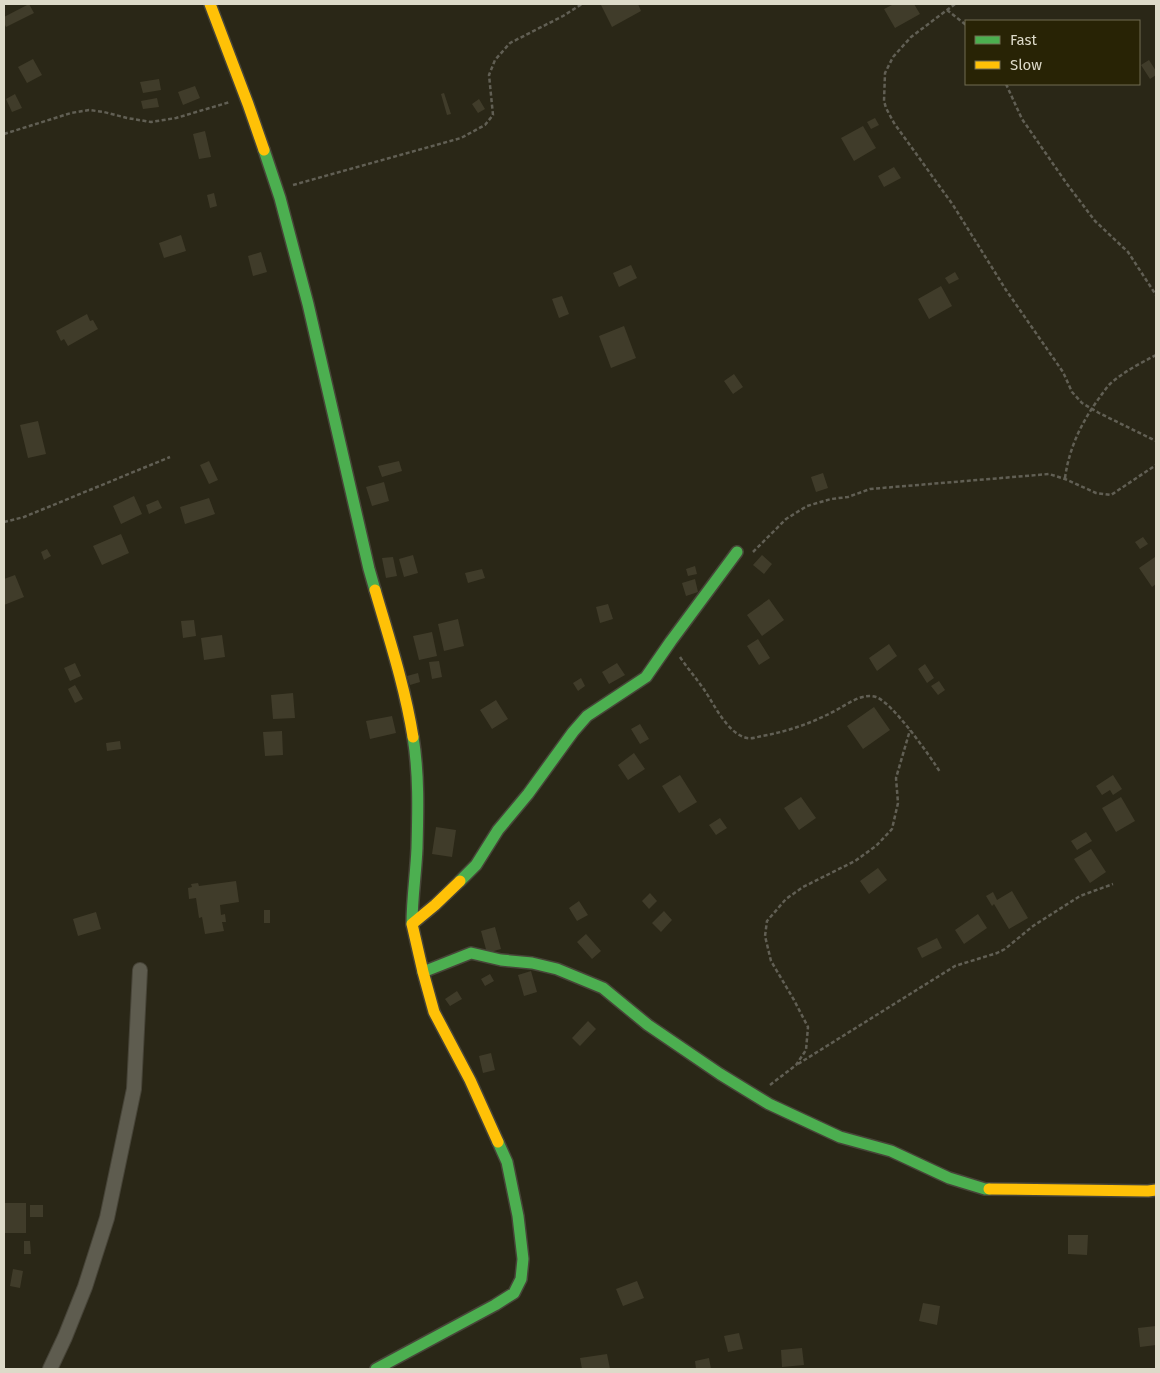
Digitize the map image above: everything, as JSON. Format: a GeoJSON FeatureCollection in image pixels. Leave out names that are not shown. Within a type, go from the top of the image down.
{"type":"FeatureCollection","features":[{"type":"Feature","properties":{"kind":"street"},"geometry":{"type":"LineString","coordinates":[[210,4],[246,97],[277,190],[308,304],[369,569],[392,644],[410,717],[418,760],[417,848],[412,924],[423,972],[434,1012],[470,1080],[507,1162],[518,1216],[523,1259],[521,1279],[514,1293],[376,1369]]}},
{"type":"Feature","properties":{"kind":"street"},"geometry":{"type":"LineString","coordinates":[[412,924],[435,905],[476,865],[498,830],[587,716],[646,678],[671,641],[738,552]]}},
{"type":"Feature","properties":{"kind":"street"},"geometry":{"type":"LineString","coordinates":[[423,972],[471,953],[557,969],[603,988],[648,1025],[720,1074],[777,1108],[840,1137],[891,1151],[949,1178],[985,1189],[1148,1192],[1156,1190]]}},
{"type":"Feature","properties":{"kind":"street"},"geometry":{"type":"LineString","coordinates":[[50,1369],[85,1287],[107,1218],[134,1089],[140,970]]}},
{"type":"Feature","properties":{"kind":"path"},"geometry":{"type":"LineString","coordinates":[[277,190],[462,138],[484,125],[493,115],[488,75],[495,60],[510,43],[563,16],[582,4]]}},
{"type":"Feature","properties":{"kind":"path"},"geometry":{"type":"LineString","coordinates":[[955,4],[911,37],[894,57],[884,73],[884,101],[886,108],[894,123],[953,204],[1006,290],[1063,372],[1072,392],[1082,403],[1099,413],[1156,441]]}},
{"type":"Feature","properties":{"kind":"path"},"geometry":{"type":"LineString","coordinates":[[947,10],[965,24]]}},
{"type":"Feature","properties":{"kind":"path"},"geometry":{"type":"LineString","coordinates":[[1006,85],[1022,119],[1067,184],[1095,221],[1128,252],[1156,295]]}},
{"type":"Feature","properties":{"kind":"path"},"geometry":{"type":"LineString","coordinates":[[4,134],[71,113],[89,110],[151,122],[176,118],[246,97]]}},
{"type":"Feature","properties":{"kind":"path"},"geometry":{"type":"LineString","coordinates":[[1065,478],[1067,462],[1076,437],[1092,408],[1110,384],[1156,355]]}},
{"type":"Feature","properties":{"kind":"path"},"geometry":{"type":"LineString","coordinates":[[4,522],[24,517],[170,457]]}},
{"type":"Feature","properties":{"kind":"path"},"geometry":{"type":"LineString","coordinates":[[738,552],[751,553],[786,519],[807,506],[870,489],[1049,474],[1065,478],[1096,493],[1112,495],[1156,466]]}},
{"type":"Feature","properties":{"kind":"path"},"geometry":{"type":"LineString","coordinates":[[671,641],[689,672],[704,689],[722,719],[737,734],[749,739],[784,732],[821,719],[850,702],[864,697],[876,697],[910,730],[940,772]]}},
{"type":"Feature","properties":{"kind":"path"},"geometry":{"type":"LineString","coordinates":[[796,1065],[806,1050],[808,1027],[771,961],[765,936],[768,921],[786,899],[803,887],[855,861],[876,846],[892,829],[898,803],[896,778],[910,730]]}},
{"type":"Feature","properties":{"kind":"path"},"geometry":{"type":"LineString","coordinates":[[755,1096],[796,1065],[956,966],[1005,949],[1033,926],[1080,896],[1113,884]]}},
{"type":"Feature","properties":{"kind":"building"},"geometry":{"type":"Polygon","coordinates":[[[29,4],[34,13],[6,27],[4,17],[29,4]]]}},
{"type":"Feature","properties":{"kind":"building"},"geometry":{"type":"Polygon","coordinates":[[[638,4],[641,11],[612,27],[601,5],[638,4]]]}},
{"type":"Feature","properties":{"kind":"building"},"geometry":{"type":"Polygon","coordinates":[[[894,4],[914,4],[920,14],[895,28],[884,9],[894,4]]]}},
{"type":"Feature","properties":{"kind":"building"},"geometry":{"type":"Polygon","coordinates":[[[33,59],[42,75],[27,83],[18,67],[33,59]]]}},
{"type":"Feature","properties":{"kind":"building"},"geometry":{"type":"Polygon","coordinates":[[[1149,60],[1156,71],[1156,75],[1150,79],[1141,65],[1149,60]]]}},
{"type":"Feature","properties":{"kind":"building"},"geometry":{"type":"Polygon","coordinates":[[[159,79],[161,90],[143,93],[140,82],[159,79]]]}},
{"type":"Feature","properties":{"kind":"building"},"geometry":{"type":"Polygon","coordinates":[[[195,86],[200,98],[183,105],[178,92],[195,86]]]}},
{"type":"Feature","properties":{"kind":"building"},"geometry":{"type":"Polygon","coordinates":[[[444,93],[451,114],[447,115],[441,94],[444,93]]]}},
{"type":"Feature","properties":{"kind":"building"},"geometry":{"type":"Polygon","coordinates":[[[15,94],[22,108],[12,112],[6,99],[15,94]]]}},
{"type":"Feature","properties":{"kind":"building"},"geometry":{"type":"Polygon","coordinates":[[[157,98],[159,107],[143,109],[141,101],[157,98]]]}},
{"type":"Feature","properties":{"kind":"building"},"geometry":{"type":"Polygon","coordinates":[[[479,99],[485,109],[478,113],[472,104],[479,99]]]}},
{"type":"Feature","properties":{"kind":"building"},"geometry":{"type":"Polygon","coordinates":[[[875,118],[879,125],[871,129],[867,122],[875,118]]]}},
{"type":"Feature","properties":{"kind":"building"},"geometry":{"type":"Polygon","coordinates":[[[863,126],[876,148],[854,161],[841,138],[863,126]]]}},
{"type":"Feature","properties":{"kind":"building"},"geometry":{"type":"Polygon","coordinates":[[[205,131],[211,157],[199,159],[193,134],[205,131]]]}},
{"type":"Feature","properties":{"kind":"building"},"geometry":{"type":"Polygon","coordinates":[[[894,167],[901,178],[884,187],[878,176],[894,167]]]}},
{"type":"Feature","properties":{"kind":"building"},"geometry":{"type":"Polygon","coordinates":[[[214,193],[217,206],[210,208],[207,195],[214,193]]]}},
{"type":"Feature","properties":{"kind":"building"},"geometry":{"type":"Polygon","coordinates":[[[181,235],[186,251],[164,258],[159,243],[181,235]]]}},
{"type":"Feature","properties":{"kind":"building"},"geometry":{"type":"Polygon","coordinates":[[[261,252],[267,272],[253,276],[248,256],[261,252]]]}},
{"type":"Feature","properties":{"kind":"building"},"geometry":{"type":"Polygon","coordinates":[[[631,265],[637,278],[619,287],[613,273],[631,265]]]}},
{"type":"Feature","properties":{"kind":"building"},"geometry":{"type":"Polygon","coordinates":[[[955,272],[959,279],[949,284],[945,278],[955,272]]]}},
{"type":"Feature","properties":{"kind":"building"},"geometry":{"type":"Polygon","coordinates":[[[941,286],[952,306],[929,319],[918,299],[941,286]]]}},
{"type":"Feature","properties":{"kind":"building"},"geometry":{"type":"Polygon","coordinates":[[[562,296],[569,314],[559,318],[552,299],[562,296]]]}},
{"type":"Feature","properties":{"kind":"building"},"geometry":{"type":"Polygon","coordinates":[[[87,314],[90,321],[93,320],[98,329],[68,346],[64,339],[61,341],[56,331],[87,314]]]}},
{"type":"Feature","properties":{"kind":"building"},"geometry":{"type":"Polygon","coordinates":[[[624,326],[636,358],[611,368],[599,336],[624,326]]]}},
{"type":"Feature","properties":{"kind":"building"},"geometry":{"type":"Polygon","coordinates":[[[734,374],[743,387],[733,394],[724,381],[734,374]]]}},
{"type":"Feature","properties":{"kind":"building"},"geometry":{"type":"Polygon","coordinates":[[[38,421],[46,454],[28,458],[20,425],[38,421]]]}},
{"type":"Feature","properties":{"kind":"building"},"geometry":{"type":"Polygon","coordinates":[[[209,461],[218,480],[209,484],[200,465],[209,461]]]}},
{"type":"Feature","properties":{"kind":"building"},"geometry":{"type":"Polygon","coordinates":[[[399,461],[402,471],[382,477],[378,466],[399,461]]]}},
{"type":"Feature","properties":{"kind":"building"},"geometry":{"type":"Polygon","coordinates":[[[823,473],[828,488],[816,492],[811,477],[823,473]]]}},
{"type":"Feature","properties":{"kind":"building"},"geometry":{"type":"Polygon","coordinates":[[[384,482],[389,501],[372,506],[366,487],[384,482]]]}},
{"type":"Feature","properties":{"kind":"building"},"geometry":{"type":"Polygon","coordinates":[[[134,496],[142,514],[121,524],[113,506],[134,496]]]}},
{"type":"Feature","properties":{"kind":"building"},"geometry":{"type":"Polygon","coordinates":[[[209,498],[215,514],[185,524],[180,507],[209,498]]]}},
{"type":"Feature","properties":{"kind":"building"},"geometry":{"type":"Polygon","coordinates":[[[158,500],[162,508],[149,514],[146,505],[158,500]]]}},
{"type":"Feature","properties":{"kind":"building"},"geometry":{"type":"Polygon","coordinates":[[[121,534],[129,553],[102,565],[93,546],[121,534]]]}},
{"type":"Feature","properties":{"kind":"building"},"geometry":{"type":"Polygon","coordinates":[[[1143,537],[1148,544],[1140,549],[1135,542],[1143,537]]]}},
{"type":"Feature","properties":{"kind":"building"},"geometry":{"type":"Polygon","coordinates":[[[47,549],[51,556],[44,560],[41,552],[47,549]]]}},
{"type":"Feature","properties":{"kind":"building"},"geometry":{"type":"Polygon","coordinates":[[[413,555],[418,573],[404,577],[399,559],[413,555]]]}},
{"type":"Feature","properties":{"kind":"building"},"geometry":{"type":"Polygon","coordinates":[[[762,555],[772,564],[764,574],[753,565],[762,555]]]}},
{"type":"Feature","properties":{"kind":"building"},"geometry":{"type":"Polygon","coordinates":[[[393,557],[397,576],[386,578],[382,558],[393,557]]]}},
{"type":"Feature","properties":{"kind":"building"},"geometry":{"type":"Polygon","coordinates":[[[1155,557],[1156,584],[1152,587],[1139,568],[1155,557]]]}},
{"type":"Feature","properties":{"kind":"building"},"geometry":{"type":"Polygon","coordinates":[[[695,566],[697,574],[688,576],[686,569],[695,566]]]}},
{"type":"Feature","properties":{"kind":"building"},"geometry":{"type":"Polygon","coordinates":[[[482,569],[485,578],[468,583],[465,573],[482,569]]]}},
{"type":"Feature","properties":{"kind":"building"},"geometry":{"type":"Polygon","coordinates":[[[15,575],[24,597],[4,605],[4,579],[15,575]]]}},
{"type":"Feature","properties":{"kind":"building"},"geometry":{"type":"Polygon","coordinates":[[[695,579],[698,592],[686,596],[682,583],[695,579]]]}},
{"type":"Feature","properties":{"kind":"building"},"geometry":{"type":"Polygon","coordinates":[[[769,599],[784,620],[762,636],[747,615],[769,599]]]}},
{"type":"Feature","properties":{"kind":"building"},"geometry":{"type":"Polygon","coordinates":[[[608,604],[613,619],[600,623],[596,607],[608,604]]]}},
{"type":"Feature","properties":{"kind":"building"},"geometry":{"type":"Polygon","coordinates":[[[458,619],[464,646],[444,651],[438,624],[458,619]]]}},
{"type":"Feature","properties":{"kind":"building"},"geometry":{"type":"Polygon","coordinates":[[[194,620],[196,636],[183,638],[181,621],[194,620]]]}},
{"type":"Feature","properties":{"kind":"building"},"geometry":{"type":"Polygon","coordinates":[[[432,632],[437,656],[419,660],[413,636],[432,632]]]}},
{"type":"Feature","properties":{"kind":"building"},"geometry":{"type":"Polygon","coordinates":[[[222,635],[225,657],[204,660],[201,638],[222,635]]]}},
{"type":"Feature","properties":{"kind":"building"},"geometry":{"type":"Polygon","coordinates":[[[758,639],[770,658],[759,665],[747,646],[758,639]]]}},
{"type":"Feature","properties":{"kind":"building"},"geometry":{"type":"Polygon","coordinates":[[[889,644],[897,656],[877,671],[869,658],[889,644]]]}},
{"type":"Feature","properties":{"kind":"building"},"geometry":{"type":"Polygon","coordinates":[[[439,661],[442,677],[432,679],[429,662],[439,661]]]}},
{"type":"Feature","properties":{"kind":"building"},"geometry":{"type":"Polygon","coordinates":[[[75,663],[81,676],[70,681],[64,668],[75,663]]]}},
{"type":"Feature","properties":{"kind":"building"},"geometry":{"type":"Polygon","coordinates":[[[617,663],[625,675],[609,684],[602,672],[617,663]]]}},
{"type":"Feature","properties":{"kind":"building"},"geometry":{"type":"Polygon","coordinates":[[[925,664],[934,678],[927,683],[918,669],[925,664]]]}},
{"type":"Feature","properties":{"kind":"building"},"geometry":{"type":"Polygon","coordinates":[[[418,673],[420,682],[410,685],[407,676],[418,673]]]}},
{"type":"Feature","properties":{"kind":"building"},"geometry":{"type":"Polygon","coordinates":[[[581,678],[585,686],[578,691],[573,683],[581,678]]]}},
{"type":"Feature","properties":{"kind":"building"},"geometry":{"type":"Polygon","coordinates":[[[939,681],[945,690],[938,695],[931,686],[939,681]]]}},
{"type":"Feature","properties":{"kind":"building"},"geometry":{"type":"Polygon","coordinates":[[[75,685],[83,699],[75,703],[68,689],[75,685]]]}},
{"type":"Feature","properties":{"kind":"building"},"geometry":{"type":"Polygon","coordinates":[[[293,693],[295,718],[273,719],[271,695],[293,693]]]}},
{"type":"Feature","properties":{"kind":"building"},"geometry":{"type":"Polygon","coordinates":[[[496,700],[508,719],[492,729],[480,710],[496,700]]]}},
{"type":"Feature","properties":{"kind":"building"},"geometry":{"type":"Polygon","coordinates":[[[874,707],[890,730],[863,749],[847,726],[874,707]]]}},
{"type":"Feature","properties":{"kind":"building"},"geometry":{"type":"Polygon","coordinates":[[[392,716],[396,733],[370,739],[366,721],[392,716]]]}},
{"type":"Feature","properties":{"kind":"building"},"geometry":{"type":"Polygon","coordinates":[[[640,724],[649,739],[640,744],[631,729],[640,724]]]}},
{"type":"Feature","properties":{"kind":"building"},"geometry":{"type":"Polygon","coordinates":[[[282,731],[283,755],[265,756],[263,732],[282,731]]]}},
{"type":"Feature","properties":{"kind":"building"},"geometry":{"type":"Polygon","coordinates":[[[120,741],[121,749],[107,751],[106,743],[120,741]]]}},
{"type":"Feature","properties":{"kind":"building"},"geometry":{"type":"Polygon","coordinates":[[[634,753],[645,769],[628,780],[618,765],[634,753]]]}},
{"type":"Feature","properties":{"kind":"building"},"geometry":{"type":"Polygon","coordinates":[[[680,775],[697,802],[679,813],[662,786],[680,775]]]}},
{"type":"Feature","properties":{"kind":"building"},"geometry":{"type":"Polygon","coordinates":[[[1113,775],[1122,789],[1113,795],[1110,790],[1102,795],[1096,786],[1113,775]]]}},
{"type":"Feature","properties":{"kind":"building"},"geometry":{"type":"Polygon","coordinates":[[[801,797],[816,818],[799,830],[784,808],[801,797]]]}},
{"type":"Feature","properties":{"kind":"building"},"geometry":{"type":"Polygon","coordinates":[[[1121,797],[1135,821],[1116,832],[1102,808],[1121,797]]]}},
{"type":"Feature","properties":{"kind":"building"},"geometry":{"type":"Polygon","coordinates":[[[720,818],[727,828],[716,835],[709,825],[720,818]]]}},
{"type":"Feature","properties":{"kind":"building"},"geometry":{"type":"Polygon","coordinates":[[[436,827],[456,830],[452,857],[432,854],[436,827]]]}},
{"type":"Feature","properties":{"kind":"building"},"geometry":{"type":"Polygon","coordinates":[[[1086,832],[1092,841],[1077,850],[1071,841],[1086,832]]]}},
{"type":"Feature","properties":{"kind":"building"},"geometry":{"type":"Polygon","coordinates":[[[1091,849],[1106,872],[1090,883],[1074,859],[1091,849]]]}},
{"type":"Feature","properties":{"kind":"building"},"geometry":{"type":"Polygon","coordinates":[[[878,868],[887,880],[869,894],[860,881],[878,868]]]}},
{"type":"Feature","properties":{"kind":"building"},"geometry":{"type":"Polygon","coordinates":[[[236,881],[239,902],[220,905],[221,915],[225,914],[226,922],[222,922],[224,931],[205,934],[202,917],[199,918],[196,898],[189,899],[188,888],[192,887],[191,884],[198,883],[199,886],[236,881]]]}},
{"type":"Feature","properties":{"kind":"building"},"geometry":{"type":"Polygon","coordinates":[[[1012,891],[1028,918],[1009,929],[994,904],[992,906],[986,896],[993,892],[997,900],[1012,891]]]}},
{"type":"Feature","properties":{"kind":"building"},"geometry":{"type":"Polygon","coordinates":[[[650,893],[657,901],[649,909],[642,901],[650,893]]]}},
{"type":"Feature","properties":{"kind":"building"},"geometry":{"type":"Polygon","coordinates":[[[579,901],[588,915],[577,921],[569,908],[579,901]]]}},
{"type":"Feature","properties":{"kind":"building"},"geometry":{"type":"Polygon","coordinates":[[[264,910],[270,910],[270,923],[264,923],[264,910]]]}},
{"type":"Feature","properties":{"kind":"building"},"geometry":{"type":"Polygon","coordinates":[[[664,911],[672,920],[661,932],[652,923],[664,911]]]}},
{"type":"Feature","properties":{"kind":"building"},"geometry":{"type":"Polygon","coordinates":[[[96,912],[101,929],[78,936],[73,919],[96,912]]]}},
{"type":"Feature","properties":{"kind":"building"},"geometry":{"type":"Polygon","coordinates":[[[978,914],[987,928],[964,944],[955,930],[978,914]]]}},
{"type":"Feature","properties":{"kind":"building"},"geometry":{"type":"Polygon","coordinates":[[[495,927],[501,949],[487,953],[481,931],[495,927]]]}},
{"type":"Feature","properties":{"kind":"building"},"geometry":{"type":"Polygon","coordinates":[[[586,934],[601,951],[592,959],[577,942],[586,934]]]}},
{"type":"Feature","properties":{"kind":"building"},"geometry":{"type":"Polygon","coordinates":[[[937,938],[942,948],[922,958],[917,948],[937,938]]]}},
{"type":"Feature","properties":{"kind":"building"},"geometry":{"type":"Polygon","coordinates":[[[531,971],[537,992],[524,996],[518,975],[531,971]]]}},
{"type":"Feature","properties":{"kind":"building"},"geometry":{"type":"Polygon","coordinates":[[[490,974],[494,981],[485,986],[481,979],[490,974]]]}},
{"type":"Feature","properties":{"kind":"building"},"geometry":{"type":"Polygon","coordinates":[[[457,991],[462,999],[450,1006],[445,999],[457,991]]]}},
{"type":"Feature","properties":{"kind":"building"},"geometry":{"type":"Polygon","coordinates":[[[588,1021],[596,1029],[580,1046],[572,1038],[588,1021]]]}},
{"type":"Feature","properties":{"kind":"building"},"geometry":{"type":"Polygon","coordinates":[[[491,1053],[495,1070],[483,1073],[479,1056],[491,1053]]]}},
{"type":"Feature","properties":{"kind":"building"},"geometry":{"type":"Polygon","coordinates":[[[4,1203],[26,1203],[26,1233],[4,1233],[4,1203]]]}},
{"type":"Feature","properties":{"kind":"building"},"geometry":{"type":"Polygon","coordinates":[[[30,1205],[43,1205],[43,1217],[30,1217],[30,1205]]]}},
{"type":"Feature","properties":{"kind":"building"},"geometry":{"type":"Polygon","coordinates":[[[1068,1235],[1088,1235],[1087,1255],[1068,1254],[1068,1235]]]}},
{"type":"Feature","properties":{"kind":"building"},"geometry":{"type":"Polygon","coordinates":[[[24,1241],[30,1241],[31,1254],[24,1254],[24,1241]]]}},
{"type":"Feature","properties":{"kind":"building"},"geometry":{"type":"Polygon","coordinates":[[[13,1269],[23,1271],[20,1288],[10,1286],[13,1269]]]}},
{"type":"Feature","properties":{"kind":"building"},"geometry":{"type":"Polygon","coordinates":[[[637,1281],[644,1298],[623,1306],[616,1289],[637,1281]]]}},
{"type":"Feature","properties":{"kind":"building"},"geometry":{"type":"Polygon","coordinates":[[[923,1303],[940,1306],[937,1325],[919,1321],[923,1303]]]}},
{"type":"Feature","properties":{"kind":"building"},"geometry":{"type":"Polygon","coordinates":[[[1156,1326],[1156,1345],[1140,1347],[1138,1328],[1156,1326]]]}},
{"type":"Feature","properties":{"kind":"building"},"geometry":{"type":"Polygon","coordinates":[[[739,1333],[743,1349],[728,1352],[724,1336],[739,1333]]]}},
{"type":"Feature","properties":{"kind":"building"},"geometry":{"type":"Polygon","coordinates":[[[802,1348],[804,1365],[782,1367],[781,1350],[802,1348]]]}},
{"type":"Feature","properties":{"kind":"building"},"geometry":{"type":"Polygon","coordinates":[[[607,1354],[610,1369],[582,1369],[580,1358],[607,1354]]]}},
{"type":"Feature","properties":{"kind":"building"},"geometry":{"type":"Polygon","coordinates":[[[709,1358],[711,1369],[696,1369],[695,1361],[709,1358]]]}},
{"type":"Feature","properties":{"kind":"traffic: fast"},"geometry":{"type":"LineString","coordinates":[[264,150],[280,198],[308,304],[375,590]]}},
{"type":"Feature","properties":{"kind":"traffic: fast"},"geometry":{"type":"LineString","coordinates":[[460,881],[476,865],[498,830],[587,716],[646,677],[737,552]]}},
{"type":"Feature","properties":{"kind":"traffic: fast"},"geometry":{"type":"LineString","coordinates":[[412,924],[418,806],[413,737]]}},
{"type":"Feature","properties":{"kind":"traffic: fast"},"geometry":{"type":"LineString","coordinates":[[423,972],[471,953],[557,969],[603,988],[648,1025],[720,1074],[769,1104],[840,1137],[891,1151],[949,1178],[989,1189]]}},
{"type":"Feature","properties":{"kind":"traffic: fast"},"geometry":{"type":"LineString","coordinates":[[376,1369],[514,1293],[521,1279],[523,1259],[518,1216],[507,1162],[498,1142]]}},
{"type":"Feature","properties":{"kind":"traffic: slow"},"geometry":{"type":"LineString","coordinates":[[210,4],[264,150]]}},
{"type":"Feature","properties":{"kind":"traffic: slow"},"geometry":{"type":"LineString","coordinates":[[375,590],[401,681],[413,737]]}},
{"type":"Feature","properties":{"kind":"traffic: slow"},"geometry":{"type":"LineString","coordinates":[[460,881],[412,924],[434,1012],[470,1080],[498,1142]]}},
{"type":"Feature","properties":{"kind":"traffic: slow"},"geometry":{"type":"LineString","coordinates":[[989,1189],[1156,1190]]}}]}
